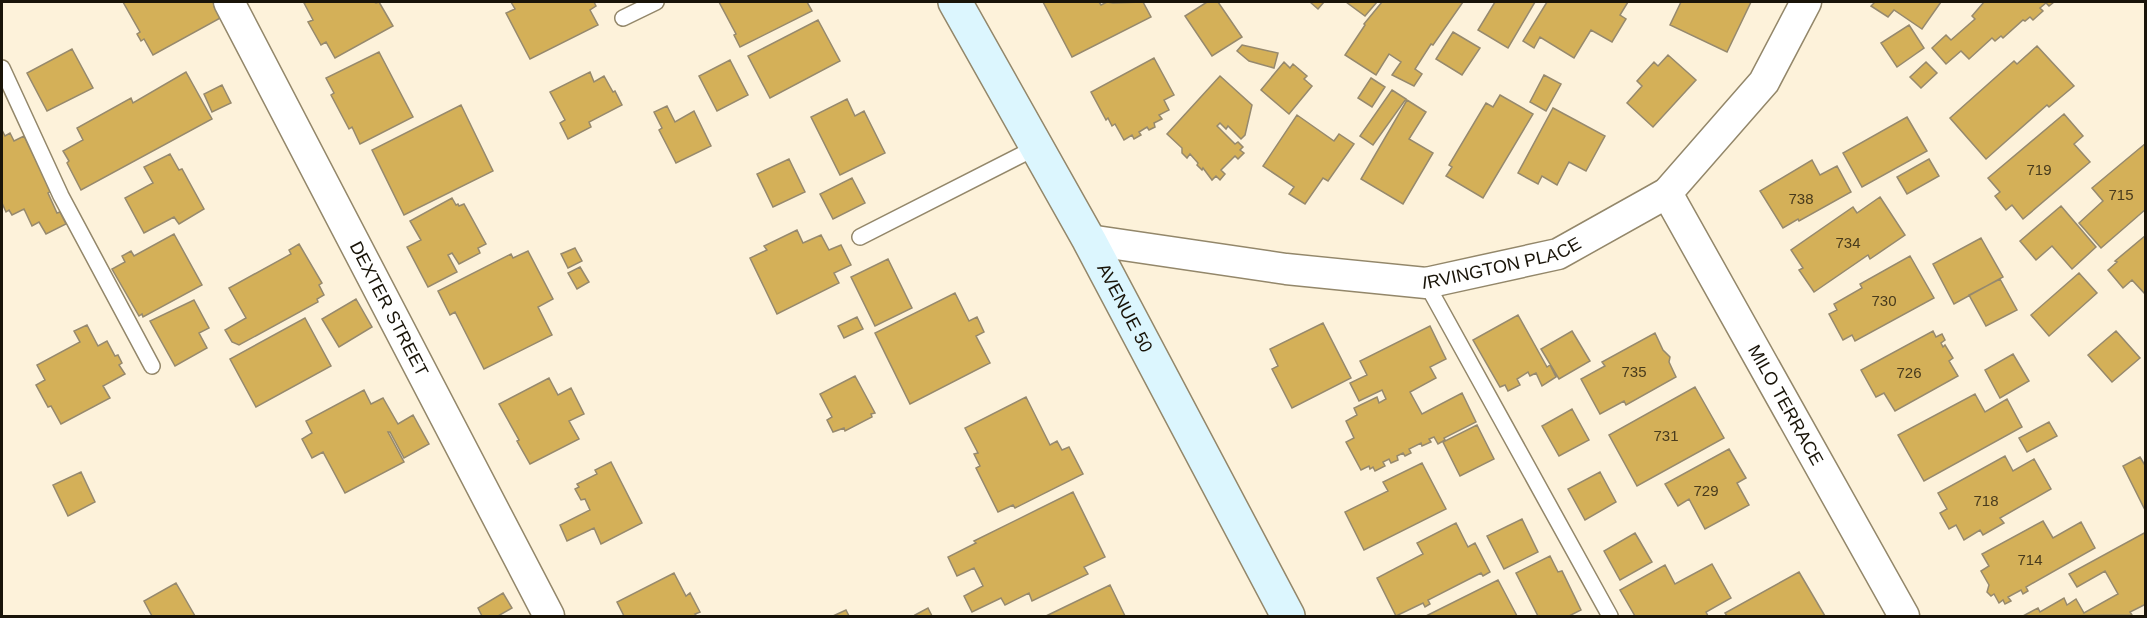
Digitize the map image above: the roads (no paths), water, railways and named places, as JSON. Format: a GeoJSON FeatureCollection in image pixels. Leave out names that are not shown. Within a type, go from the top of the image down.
{"type":"FeatureCollection","features":[{"type":"Feature","properties":{"kind":"street","name":"DEXTER STREET"},"geometry":{"type":"LineString","coordinates":[[229,2],[549,616]]}},
{"type":"Feature","properties":{"kind":"street","name":"AVENUE 50"},"geometry":{"type":"LineString","coordinates":[[955,2],[1089,240],[1287,616]]}},
{"type":"Feature","properties":{"kind":"street","name":"IRVINGTON PLACE"},"geometry":{"type":"LineString","coordinates":[[1089,240],[1286,268],[1426,283],[1558,254],[1667,193],[1764,82],[1806,2]]}},
{"type":"Feature","properties":{"kind":"street","name":"MILO TERRACE"},"geometry":{"type":"LineString","coordinates":[[1667,193],[1904,616]]}},
{"type":"Feature","properties":{"kind":"lane"},"geometry":{"type":"LineString","coordinates":[[623,18],[656,2]]}},
{"type":"Feature","properties":{"kind":"lane"},"geometry":{"type":"LineString","coordinates":[[2,68],[62,196],[152,366]]}},
{"type":"Feature","properties":{"kind":"lane"},"geometry":{"type":"LineString","coordinates":[[860,237],[1037,147]]}},
{"type":"Feature","properties":{"kind":"lane"},"geometry":{"type":"LineString","coordinates":[[1426,283],[1610,616]]}}]}
